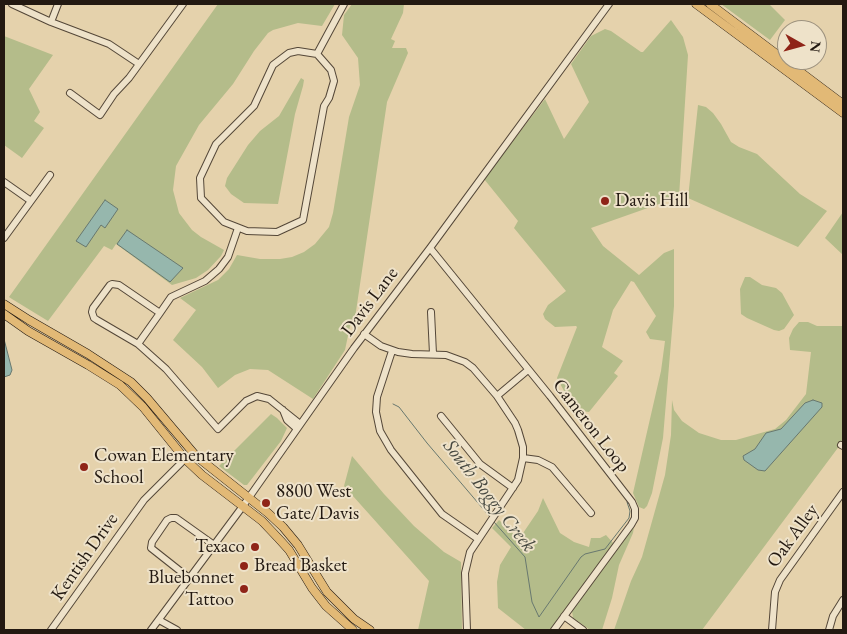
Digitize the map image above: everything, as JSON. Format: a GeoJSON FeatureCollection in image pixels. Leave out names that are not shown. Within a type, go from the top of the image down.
{"type":"FeatureCollection","features":[{"type":"Feature","properties":{"kind":"main road"},"geometry":{"type":"LineString","coordinates":[[696,4],[843,104]]}},
{"type":"Feature","properties":{"kind":"main road"},"geometry":{"type":"LineString","coordinates":[[710,4],[843,113]]}},
{"type":"Feature","properties":{"kind":"main road"},"geometry":{"type":"LineString","coordinates":[[4,304],[88,354],[126,379],[144,394],[196,456],[249,497],[283,527],[298,545],[328,592],[354,619],[370,630]]}},
{"type":"Feature","properties":{"kind":"main road"},"geometry":{"type":"LineString","coordinates":[[4,314],[28,331],[120,384],[143,407],[185,459],[202,475],[262,521],[279,538],[326,606],[353,630]]}},
{"type":"Feature","properties":{"kind":"main road"},"geometry":{"type":"LineString","coordinates":[[88,365],[90,362],[94,362],[126,379]]}},
{"type":"Feature","properties":{"kind":"main road"},"geometry":{"type":"LineString","coordinates":[[159,427],[161,414]]}},
{"type":"Feature","properties":{"kind":"street"},"geometry":{"type":"LineString","coordinates":[[12,4],[109,44],[139,64]]}},
{"type":"Feature","properties":{"kind":"street"},"geometry":{"type":"LineString","coordinates":[[52,22],[58,4]]}},
{"type":"Feature","properties":{"kind":"street"},"geometry":{"type":"LineString","coordinates":[[70,93],[100,115],[183,4]]}},
{"type":"Feature","properties":{"kind":"street"},"geometry":{"type":"LineString","coordinates":[[317,54],[344,4]]}},
{"type":"Feature","properties":{"kind":"street","name":"Davis Lane"},"geometry":{"type":"LineString","coordinates":[[151,630],[243,506],[297,426],[364,334],[430,248],[609,4]]}},
{"type":"Feature","properties":{"kind":"street"},"geometry":{"type":"LineString","coordinates":[[304,51],[317,54],[331,70],[334,81],[329,98],[324,106],[302,220],[277,232],[247,231],[224,222],[201,198],[200,178],[216,144],[254,106],[273,65],[289,53],[304,51]]}},
{"type":"Feature","properties":{"kind":"street"},"geometry":{"type":"LineString","coordinates":[[4,238],[50,175]]}},
{"type":"Feature","properties":{"kind":"street"},"geometry":{"type":"LineString","coordinates":[[4,182],[30,201]]}},
{"type":"Feature","properties":{"kind":"street"},"geometry":{"type":"LineString","coordinates":[[138,344],[173,295],[205,280],[219,270],[228,257],[238,228]]}},
{"type":"Feature","properties":{"kind":"street","name":"Cameron Loop"},"geometry":{"type":"LineString","coordinates":[[430,248],[632,502],[635,509],[635,518],[631,526],[554,630]]}},
{"type":"Feature","properties":{"kind":"street"},"geometry":{"type":"LineString","coordinates":[[160,313],[116,284],[110,285],[92,312],[94,318],[138,344],[166,368],[218,429],[238,408],[254,396],[261,396],[269,400],[283,410],[287,420],[297,426]]}},
{"type":"Feature","properties":{"kind":"street"},"geometry":{"type":"LineString","coordinates":[[431,312],[433,354]]}},
{"type":"Feature","properties":{"kind":"street"},"geometry":{"type":"LineString","coordinates":[[364,334],[392,351],[455,357],[469,365],[497,396],[518,430],[523,447],[520,472],[513,488],[470,552],[465,573],[467,630]]}},
{"type":"Feature","properties":{"kind":"street"},"geometry":{"type":"LineString","coordinates":[[392,351],[376,397],[376,412],[380,431],[391,450],[442,514],[478,539]]}},
{"type":"Feature","properties":{"kind":"street"},"geometry":{"type":"LineString","coordinates":[[497,396],[528,370]]}},
{"type":"Feature","properties":{"kind":"street"},"geometry":{"type":"LineString","coordinates":[[441,416],[480,464],[513,488]]}},
{"type":"Feature","properties":{"kind":"street"},"geometry":{"type":"LineString","coordinates":[[523,458],[538,460],[552,467],[591,513]]}},
{"type":"Feature","properties":{"kind":"street","name":"Kentish Drive"},"geometry":{"type":"LineString","coordinates":[[51,630],[144,500],[185,459]]}},
{"type":"Feature","properties":{"kind":"street","name":"Oak Alley"},"geometry":{"type":"LineString","coordinates":[[772,630],[775,592],[780,580],[843,492]]}},
{"type":"Feature","properties":{"kind":"street"},"geometry":{"type":"LineString","coordinates":[[189,578],[151,548],[152,542],[167,520],[176,518],[214,545]]}},
{"type":"Feature","properties":{"kind":"street"},"geometry":{"type":"LineString","coordinates":[[829,630],[833,616],[843,600]]}},
{"type":"Feature","properties":{"kind":"street"},"geometry":{"type":"LineString","coordinates":[[564,616],[583,630]]}},
{"type":"Feature","properties":{"kind":"street"},"geometry":{"type":"LineString","coordinates":[[159,620],[177,630]]}},
{"type":"Feature","properties":{"kind":"street","name":"Davis Lane"},"geometry":{"type":"LineString","coordinates":[[158,630],[159,620]]}},
{"type":"Feature","properties":{"kind":"green space"},"geometry":{"type":"Polygon","coordinates":[[[218,4],[335,4],[322,26],[298,23],[268,33],[233,84],[199,125],[176,166],[173,190],[179,213],[192,230],[224,250],[221,256],[208,270],[196,278],[172,285],[116,244],[112,250],[104,246],[48,321],[9,297],[218,4]]]}},
{"type":"Feature","properties":{"kind":"green space"},"geometry":{"type":"Polygon","coordinates":[[[352,4],[404,4],[403,13],[391,39],[395,41],[392,48],[406,48],[408,53],[387,102],[355,318],[350,326],[345,350],[313,399],[268,370],[250,369],[235,375],[218,388],[202,367],[173,340],[196,310],[180,298],[218,280],[229,269],[237,255],[260,259],[292,257],[304,252],[315,244],[329,227],[349,117],[360,85],[358,58],[342,35],[344,15],[352,4]]]}},
{"type":"Feature","properties":{"kind":"green space"},"geometry":{"type":"Polygon","coordinates":[[[721,4],[769,4],[785,20],[777,20],[777,31],[770,40],[721,4]]]}},
{"type":"Feature","properties":{"kind":"green space"},"geometry":{"type":"Polygon","coordinates":[[[671,20],[683,37],[688,55],[679,197],[591,228],[603,246],[639,275],[664,253],[674,249],[674,306],[663,438],[652,493],[644,509],[639,507],[633,493],[661,371],[665,341],[650,339],[646,332],[656,316],[634,282],[631,281],[613,310],[602,347],[623,361],[614,373],[618,376],[589,412],[580,411],[569,400],[557,378],[577,327],[555,327],[545,319],[543,314],[548,305],[566,291],[514,228],[518,221],[484,179],[545,99],[564,139],[589,102],[571,64],[591,36],[605,29],[643,52],[671,20]]]}},
{"type":"Feature","properties":{"kind":"green space"},"geometry":{"type":"Polygon","coordinates":[[[4,36],[53,55],[29,89],[40,112],[34,121],[44,128],[22,158],[4,145],[4,36]]]}},
{"type":"Feature","properties":{"kind":"green space"},"geometry":{"type":"Polygon","coordinates":[[[301,78],[304,80],[303,86],[295,114],[278,204],[244,203],[231,194],[225,186],[227,178],[248,145],[260,131],[279,116],[301,78]]]}},
{"type":"Feature","properties":{"kind":"green space"},"geometry":{"type":"Polygon","coordinates":[[[698,105],[706,107],[713,113],[731,142],[757,154],[800,194],[827,211],[798,247],[688,198],[698,105]]]}},
{"type":"Feature","properties":{"kind":"green space"},"geometry":{"type":"Polygon","coordinates":[[[843,212],[843,255],[825,238],[843,212]]]}},
{"type":"Feature","properties":{"kind":"green space"},"geometry":{"type":"Polygon","coordinates":[[[745,277],[750,277],[762,285],[776,288],[782,293],[794,315],[784,329],[774,330],[741,314],[740,289],[745,277]]]}},
{"type":"Feature","properties":{"kind":"green space"},"geometry":{"type":"Polygon","coordinates":[[[799,322],[808,322],[817,326],[843,326],[843,441],[702,630],[614,630],[631,581],[642,557],[665,475],[671,435],[672,400],[674,410],[682,421],[699,433],[721,440],[736,440],[775,429],[786,420],[806,394],[811,352],[790,350],[789,338],[799,322]]]}},
{"type":"Feature","properties":{"kind":"green space"},"geometry":{"type":"Polygon","coordinates":[[[271,414],[287,428],[281,441],[247,485],[244,485],[219,466],[271,414]]]}},
{"type":"Feature","properties":{"kind":"green space"},"geometry":{"type":"Polygon","coordinates":[[[352,456],[414,526],[444,552],[461,562],[462,630],[418,630],[429,581],[344,486],[352,456]]]}},
{"type":"Feature","properties":{"kind":"green space"},"geometry":{"type":"Polygon","coordinates":[[[543,498],[560,533],[574,542],[589,547],[591,538],[600,538],[606,535],[614,544],[550,630],[526,630],[498,608],[497,582],[500,565],[511,547],[492,528],[499,520],[519,539],[538,511],[543,498]]]}},
{"type":"Feature","properties":{"kind":"green space"},"geometry":{"type":"Polygon","coordinates":[[[634,527],[619,565],[612,598],[602,630],[590,630],[573,618],[572,611],[634,527]]]}},
{"type":"Feature","properties":{"kind":"water"},"geometry":{"type":"Polygon","coordinates":[[[105,200],[118,209],[105,228],[101,225],[86,247],[76,241],[105,200]]]}},
{"type":"Feature","properties":{"kind":"water"},"geometry":{"type":"Polygon","coordinates":[[[127,230],[183,268],[170,282],[117,244],[127,230]]]}},
{"type":"Feature","properties":{"kind":"water"},"geometry":{"type":"Polygon","coordinates":[[[4,339],[12,370],[10,375],[4,377],[4,339]]]}},
{"type":"Feature","properties":{"kind":"water"},"geometry":{"type":"Polygon","coordinates":[[[813,400],[822,403],[822,407],[765,471],[758,470],[744,460],[743,456],[755,449],[766,433],[781,429],[805,403],[813,400]]]}},
{"type":"Feature","properties":{"kind":"waterway","name":"South Boggy Creek"},"geometry":{"type":"LineString","coordinates":[[393,404],[399,407],[490,517]]}},
{"type":"Feature","properties":{"kind":"waterway"},"geometry":{"type":"LineString","coordinates":[[494,522],[525,557],[532,602],[539,617],[581,557],[585,554],[605,549],[629,518],[630,511],[627,502]]}},
{"type":"Feature","properties":{"kind":"place","name":"Davis Hill"},"geometry":{"type":"Point","coordinates":[605,201]}},
{"type":"Feature","properties":{"kind":"place","name":"Cowan Elementary School"},"geometry":{"type":"Point","coordinates":[84,467]}},
{"type":"Feature","properties":{"kind":"place","name":"8800 West Gate/Davis"},"geometry":{"type":"Point","coordinates":[266,503]}},
{"type":"Feature","properties":{"kind":"place","name":"Texaco"},"geometry":{"type":"Point","coordinates":[255,547]}},
{"type":"Feature","properties":{"kind":"place","name":"Bread Basket"},"geometry":{"type":"Point","coordinates":[244,566]}},
{"type":"Feature","properties":{"kind":"place","name":"Bluebonnet Tattoo"},"geometry":{"type":"Point","coordinates":[244,589]}}]}
